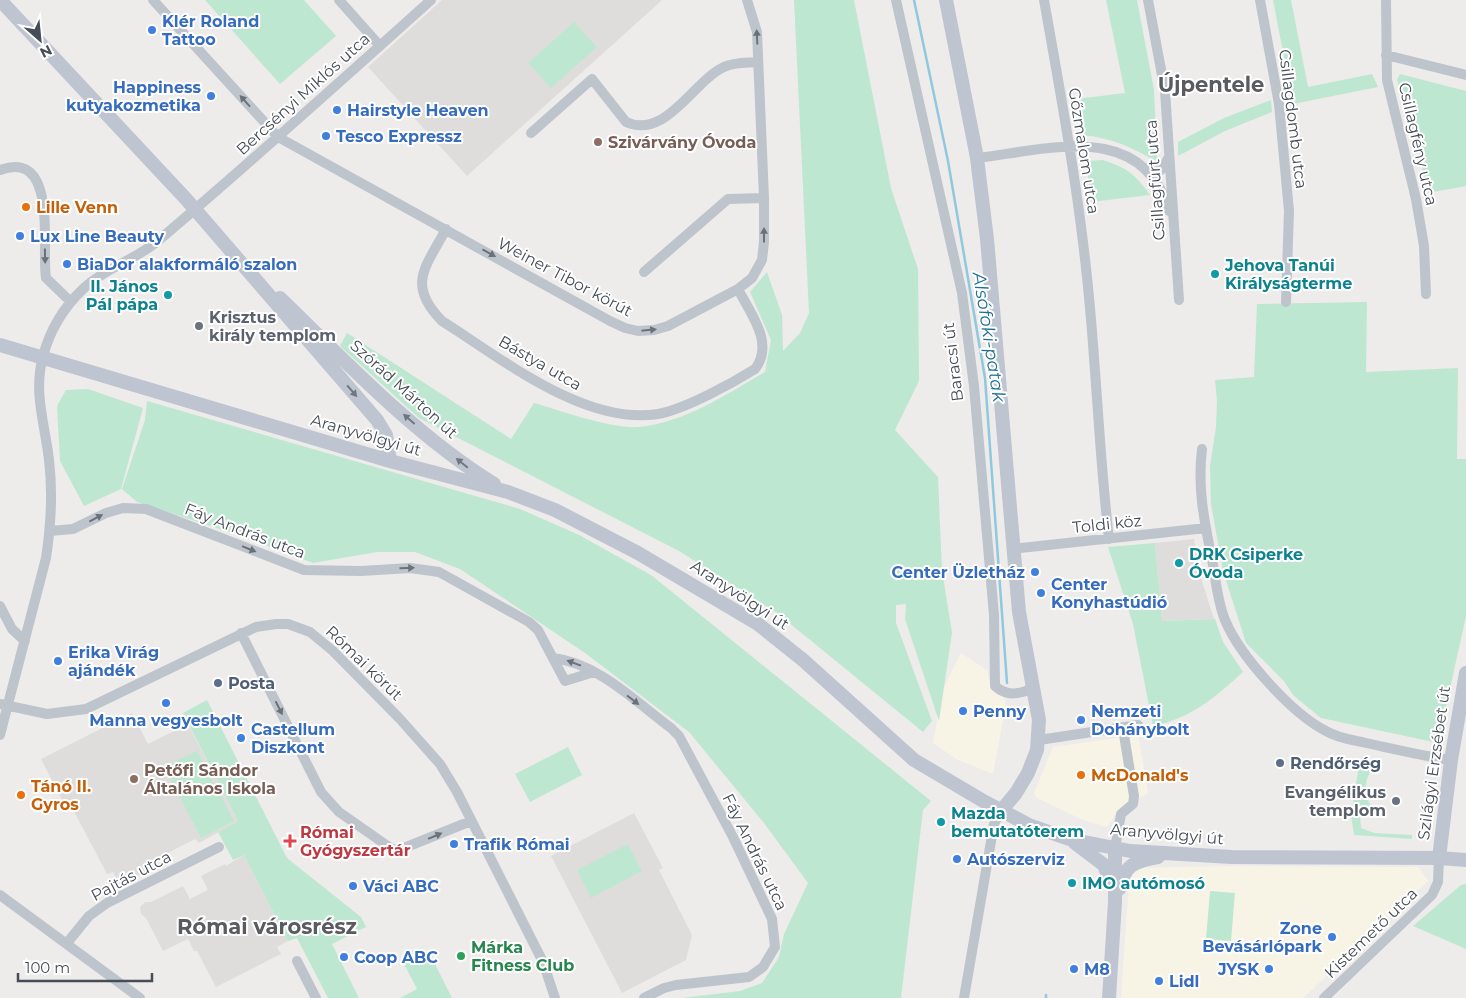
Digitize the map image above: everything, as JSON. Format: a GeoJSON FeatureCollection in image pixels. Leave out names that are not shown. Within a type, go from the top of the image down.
{"type":"FeatureCollection","features":[{"type":"Feature","properties":{"kind":"street","name":"Szórád Márton út"},"geometry":{"type":"LineString","coordinates":[[0,0],[195,210],[376,420],[386,435],[390,461]]}},
{"type":"Feature","properties":{"kind":"street","name":"Weiner Tibor körút"},"geometry":{"type":"LineString","coordinates":[[152,0],[278,137],[625,328],[646,330],[668,326],[738,289],[752,278],[762,260],[764,198],[758,62],[755,22],[747,0]]}},
{"type":"Feature","properties":{"kind":"street"},"geometry":{"type":"LineString","coordinates":[[339,0],[380,46]]}},
{"type":"Feature","properties":{"kind":"street","name":"Bercsényi Miklós utca"},"geometry":{"type":"LineString","coordinates":[[0,735],[3,705],[25,641],[46,558],[50,532],[51,483],[38,405],[42,358],[52,330],[71,302],[96,278],[154,244],[195,210],[431,0]]}},
{"type":"Feature","properties":{"kind":"street","name":"Baracsi út"},"geometry":{"type":"LineString","coordinates":[[896,0],[962,293],[974,386],[994,615],[995,686],[1002,692],[1014,694],[1033,688]]}},
{"type":"Feature","properties":{"kind":"street"},"geometry":{"type":"LineString","coordinates":[[946,0],[977,158],[987,239],[1012,549],[1019,612],[1039,720],[1039,740],[1028,773],[994,824],[964,998]]}},
{"type":"Feature","properties":{"kind":"street","name":"Gőzmalom utca"},"geometry":{"type":"LineString","coordinates":[[1044,0],[1070,146],[1090,307],[1100,460],[1109,539]]}},
{"type":"Feature","properties":{"kind":"street","name":"Csillagfürt utca"},"geometry":{"type":"LineString","coordinates":[[1148,0],[1165,91],[1179,300]]}},
{"type":"Feature","properties":{"kind":"street","name":"Csillagdomb utca"},"geometry":{"type":"LineString","coordinates":[[1260,0],[1279,104],[1289,211],[1286,302]]}},
{"type":"Feature","properties":{"kind":"street","name":"Csillagfény utca"},"geometry":{"type":"LineString","coordinates":[[1386,0],[1387,80],[1403,138],[1421,225],[1426,294]]}},
{"type":"Feature","properties":{"kind":"street"},"geometry":{"type":"LineString","coordinates":[[1386,54],[1466,74]]}},
{"type":"Feature","properties":{"kind":"street"},"geometry":{"type":"LineString","coordinates":[[531,133],[592,79],[605,93],[626,122],[634,126],[653,124],[665,118],[723,67],[758,62]]}},
{"type":"Feature","properties":{"kind":"street"},"geometry":{"type":"LineString","coordinates":[[977,158],[1070,146],[1108,148],[1136,162],[1147,171],[1163,194],[1173,224]]}},
{"type":"Feature","properties":{"kind":"street"},"geometry":{"type":"LineString","coordinates":[[1147,171],[1161,170],[1169,156]]}},
{"type":"Feature","properties":{"kind":"street"},"geometry":{"type":"LineString","coordinates":[[0,170],[13,167],[27,170],[37,182],[44,199],[46,278],[71,302]]}},
{"type":"Feature","properties":{"kind":"street"},"geometry":{"type":"LineString","coordinates":[[644,272],[728,199],[764,198]]}},
{"type":"Feature","properties":{"kind":"street","name":"Bástya utca"},"geometry":{"type":"LineString","coordinates":[[446,229],[423,273],[421,285],[423,296],[432,311],[442,321],[559,394],[608,412],[645,415],[675,410],[755,369],[762,358],[764,342],[738,289]]}},
{"type":"Feature","properties":{"kind":"street","name":"Szórád Márton út"},"geometry":{"type":"LineString","coordinates":[[219,238],[378,392],[469,468],[508,492]]}},
{"type":"Feature","properties":{"kind":"street","name":"Aranyvölgyi út"},"geometry":{"type":"LineString","coordinates":[[0,345],[390,461],[508,492],[555,510],[638,553],[758,624],[803,660],[914,760],[1018,820],[1069,839],[1115,848],[1232,858],[1438,858],[1466,860]]}},
{"type":"Feature","properties":{"kind":"street"},"geometry":{"type":"LineString","coordinates":[[1202,449],[1198,476],[1224,618],[1234,640],[1250,661],[1287,701],[1326,732],[1378,746],[1451,760]]}},
{"type":"Feature","properties":{"kind":"street","name":"Fáy András utca"},"geometry":{"type":"LineString","coordinates":[[50,532],[73,529],[106,513],[123,508],[146,509],[304,570],[362,571],[410,568],[439,572],[529,622],[538,630],[565,681],[594,672]]}},
{"type":"Feature","properties":{"kind":"street","name":"Toldi köz"},"geometry":{"type":"LineString","coordinates":[[1012,549],[1206,528]]}},
{"type":"Feature","properties":{"kind":"street"},"geometry":{"type":"LineString","coordinates":[[0,606],[12,629],[25,641]]}},
{"type":"Feature","properties":{"kind":"street","name":"Római körút"},"geometry":{"type":"LineString","coordinates":[[3,705],[47,714],[86,709],[241,633],[266,625],[288,624],[310,632],[400,719],[440,764],[542,962],[555,998]]}},
{"type":"Feature","properties":{"kind":"street"},"geometry":{"type":"LineString","coordinates":[[241,633],[321,792],[339,812],[392,849],[399,850],[471,821]]}},
{"type":"Feature","properties":{"kind":"street","name":"Fáy András utca"},"geometry":{"type":"LineString","coordinates":[[553,658],[570,661],[594,672],[671,728],[689,752],[772,919],[774,947],[764,967],[749,977],[676,985],[664,988],[644,998]]}},
{"type":"Feature","properties":{"kind":"street","name":"Szilágyi Erzsébet út"},"geometry":{"type":"LineString","coordinates":[[1438,858],[1451,760],[1466,673]]}},
{"type":"Feature","properties":{"kind":"street"},"geometry":{"type":"LineString","coordinates":[[1039,740],[1138,725]]}},
{"type":"Feature","properties":{"kind":"street"},"geometry":{"type":"LineString","coordinates":[[1109,998],[1115,902],[1115,848],[1121,814],[1133,804],[1134,796],[1124,735],[1119,728]]}},
{"type":"Feature","properties":{"kind":"street"},"geometry":{"type":"LineString","coordinates":[[1016,793],[1018,820]]}},
{"type":"Feature","properties":{"kind":"street"},"geometry":{"type":"LineString","coordinates":[[1069,839],[1104,865],[1109,875],[1115,902]]}},
{"type":"Feature","properties":{"kind":"street","name":"Pajtás utca"},"geometry":{"type":"LineString","coordinates":[[67,943],[89,916],[107,904],[219,847]]}},
{"type":"Feature","properties":{"kind":"street"},"geometry":{"type":"LineString","coordinates":[[1115,902],[1122,875],[1128,866],[1146,859],[1172,854]]}},
{"type":"Feature","properties":{"kind":"street","name":"Kistemető utca"},"geometry":{"type":"LineString","coordinates":[[1324,998],[1432,895],[1438,882],[1438,858]]}},
{"type":"Feature","properties":{"kind":"street"},"geometry":{"type":"LineString","coordinates":[[0,895],[140,998]]}},
{"type":"Feature","properties":{"kind":"street"},"geometry":{"type":"LineString","coordinates":[[297,961],[316,998]]}},
{"type":"Feature","properties":{"kind":"shaded area"},"geometry":{"type":"Polygon","coordinates":[[[442,0],[661,1],[467,176],[368,67],[442,0]]]}},
{"type":"Feature","properties":{"kind":"shaded area"},"geometry":{"type":"Polygon","coordinates":[[[1194,539],[1200,575],[1214,619],[1162,621],[1155,543],[1194,539]]]}},
{"type":"Feature","properties":{"kind":"shaded area"},"geometry":{"type":"Polygon","coordinates":[[[961,653],[988,671],[988,678],[1005,700],[993,774],[956,759],[933,743],[943,689],[961,653]]]}},
{"type":"Feature","properties":{"kind":"shaded area","name":"Petőfi Sándor Általános Iskola"},"geometry":{"type":"Polygon","coordinates":[[[132,713],[148,744],[188,724],[238,821],[199,843],[195,839],[150,862],[152,869],[120,885],[113,872],[107,874],[68,800],[63,802],[41,759],[132,713]]]}},
{"type":"Feature","properties":{"kind":"shaded area"},"geometry":{"type":"Polygon","coordinates":[[[1138,735],[1148,793],[1119,810],[1107,827],[1083,820],[1037,798],[1034,793],[1053,747],[1138,735]]]}},
{"type":"Feature","properties":{"kind":"shaded area"},"geometry":{"type":"Polygon","coordinates":[[[634,813],[663,868],[659,870],[692,935],[686,960],[622,993],[551,856],[634,813]]]}},
{"type":"Feature","properties":{"kind":"shaded area"},"geometry":{"type":"Polygon","coordinates":[[[244,855],[288,941],[277,947],[281,954],[216,987],[197,951],[194,951],[188,939],[163,951],[146,918],[141,914],[140,907],[145,902],[151,902],[183,886],[190,899],[208,890],[201,876],[225,864],[226,866],[244,855]]]}},
{"type":"Feature","properties":{"kind":"shaded area"},"geometry":{"type":"Polygon","coordinates":[[[1234,866],[1418,867],[1428,881],[1303,998],[1121,998],[1130,868],[1234,866]]]}},
{"type":"Feature","properties":{"kind":"green space"},"geometry":{"type":"Polygon","coordinates":[[[205,0],[304,0],[336,36],[280,84],[205,0]]]}},
{"type":"Feature","properties":{"kind":"green space"},"geometry":{"type":"Polygon","coordinates":[[[794,0],[854,0],[891,188],[918,269],[919,381],[895,430],[938,477],[942,570],[952,633],[939,721],[905,619],[906,604],[896,605],[896,623],[932,721],[923,732],[777,613],[679,551],[419,418],[340,346],[347,333],[511,439],[534,403],[601,422],[639,427],[672,420],[689,414],[765,372],[771,340],[750,292],[767,272],[782,315],[783,351],[800,333],[809,313],[794,0]]]}},
{"type":"Feature","properties":{"kind":"green space"},"geometry":{"type":"Polygon","coordinates":[[[1106,0],[1137,0],[1154,90],[1157,162],[1122,144],[1103,138],[1083,135],[1076,99],[1125,93],[1106,0]]]}},
{"type":"Feature","properties":{"kind":"green space"},"geometry":{"type":"Polygon","coordinates":[[[1273,0],[1291,0],[1308,87],[1372,74],[1378,87],[1293,104],[1273,0]]]}},
{"type":"Feature","properties":{"kind":"green space"},"geometry":{"type":"Polygon","coordinates":[[[574,22],[597,47],[551,88],[528,63],[574,22]]]}},
{"type":"Feature","properties":{"kind":"green space"},"geometry":{"type":"Polygon","coordinates":[[[1400,74],[1466,91],[1466,186],[1428,193],[1417,145],[1397,80],[1400,74]]]}},
{"type":"Feature","properties":{"kind":"green space"},"geometry":{"type":"Polygon","coordinates":[[[1271,100],[1272,112],[1225,131],[1178,156],[1178,142],[1224,118],[1271,100]]]}},
{"type":"Feature","properties":{"kind":"green space"},"geometry":{"type":"Polygon","coordinates":[[[1103,160],[1119,166],[1130,173],[1150,195],[1091,202],[1086,161],[1103,160]]]}},
{"type":"Feature","properties":{"kind":"green space"},"geometry":{"type":"Polygon","coordinates":[[[1367,302],[1366,372],[1458,368],[1457,459],[1466,459],[1466,616],[1438,743],[1321,718],[1294,696],[1284,681],[1246,643],[1223,571],[1211,504],[1210,466],[1216,427],[1217,401],[1215,380],[1254,377],[1257,304],[1367,302]]]}},
{"type":"Feature","properties":{"kind":"green space"},"geometry":{"type":"Polygon","coordinates":[[[88,389],[143,408],[121,489],[84,506],[60,461],[57,406],[66,390],[88,389]]]}},
{"type":"Feature","properties":{"kind":"green space"},"geometry":{"type":"Polygon","coordinates":[[[147,401],[520,509],[579,535],[651,575],[931,801],[923,810],[901,998],[682,998],[740,991],[762,983],[779,957],[784,934],[808,883],[764,823],[689,732],[585,653],[460,569],[415,552],[377,552],[313,563],[247,538],[137,502],[122,489],[145,420],[147,401]]]}},
{"type":"Feature","properties":{"kind":"green space"},"geometry":{"type":"Polygon","coordinates":[[[1155,543],[1162,621],[1215,619],[1223,642],[1243,672],[1202,706],[1179,718],[1153,726],[1133,624],[1108,547],[1155,543]]]}},
{"type":"Feature","properties":{"kind":"green space"},"geometry":{"type":"Polygon","coordinates":[[[207,700],[287,858],[361,917],[366,927],[332,944],[359,998],[328,998],[297,938],[288,941],[244,855],[233,860],[218,832],[238,821],[183,713],[207,700]]]}},
{"type":"Feature","properties":{"kind":"green space"},"geometry":{"type":"Polygon","coordinates":[[[568,747],[582,775],[530,802],[515,774],[568,747]]]}},
{"type":"Feature","properties":{"kind":"green space"},"geometry":{"type":"Polygon","coordinates":[[[197,751],[234,821],[201,838],[164,767],[197,751]]]}},
{"type":"Feature","properties":{"kind":"green space"},"geometry":{"type":"Polygon","coordinates":[[[1360,759],[1377,761],[1366,783],[1366,794],[1371,806],[1360,815],[1361,828],[1374,833],[1412,835],[1412,839],[1354,835],[1351,815],[1360,759]]]}},
{"type":"Feature","properties":{"kind":"green space"},"geometry":{"type":"Polygon","coordinates":[[[628,844],[642,871],[591,898],[577,870],[628,844]]]}},
{"type":"Feature","properties":{"kind":"green space"},"geometry":{"type":"Polygon","coordinates":[[[1466,884],[1466,949],[1413,926],[1461,885],[1466,884]]]}},
{"type":"Feature","properties":{"kind":"green space"},"geometry":{"type":"Polygon","coordinates":[[[1210,891],[1235,893],[1231,941],[1206,939],[1210,891]]]}},
{"type":"Feature","properties":{"kind":"green space"},"geometry":{"type":"Polygon","coordinates":[[[429,952],[452,998],[400,998],[417,989],[404,964],[429,952]]]}},
{"type":"Feature","properties":{"kind":"waterway","name":"Alsófoki-patak"},"geometry":{"type":"LineString","coordinates":[[914,0],[948,161],[985,378],[1007,683]]}},
{"type":"Feature","properties":{"kind":"place","name":"Klér Roland Tattoo"},"geometry":{"type":"Point","coordinates":[152,30]}},
{"type":"Feature","properties":{"kind":"place","name":"Happiness kutyakozmetika"},"geometry":{"type":"Point","coordinates":[211,96]}},
{"type":"Feature","properties":{"kind":"place","name":"Hairstyle Heaven"},"geometry":{"type":"Point","coordinates":[337,110]}},
{"type":"Feature","properties":{"kind":"place","name":"Tesco Expressz"},"geometry":{"type":"Point","coordinates":[326,136]}},
{"type":"Feature","properties":{"kind":"place","name":"Szivárvány Óvoda"},"geometry":{"type":"Point","coordinates":[598,142]}},
{"type":"Feature","properties":{"kind":"place","name":"Lille Venn"},"geometry":{"type":"Point","coordinates":[26,207]}},
{"type":"Feature","properties":{"kind":"place","name":"Lux Line Beauty"},"geometry":{"type":"Point","coordinates":[20,236]}},
{"type":"Feature","properties":{"kind":"place","name":"BiaDor alakformáló szalon"},"geometry":{"type":"Point","coordinates":[67,264]}},
{"type":"Feature","properties":{"kind":"place","name":"Jehova Tanúi Királyságterme"},"geometry":{"type":"Point","coordinates":[1215,274]}},
{"type":"Feature","properties":{"kind":"place","name":"II. János Pál pápa"},"geometry":{"type":"Point","coordinates":[168,295]}},
{"type":"Feature","properties":{"kind":"place","name":"Krisztus király templom"},"geometry":{"type":"Point","coordinates":[199,326]}},
{"type":"Feature","properties":{"kind":"place","name":"DRK Csiperke Óvoda"},"geometry":{"type":"Point","coordinates":[1179,563]}},
{"type":"Feature","properties":{"kind":"place","name":"Center Üzletház"},"geometry":{"type":"Point","coordinates":[1035,572]}},
{"type":"Feature","properties":{"kind":"place","name":"Center Konyhastúdió"},"geometry":{"type":"Point","coordinates":[1041,593]}},
{"type":"Feature","properties":{"kind":"place","name":"Erika Virág ajándék"},"geometry":{"type":"Point","coordinates":[58,661]}},
{"type":"Feature","properties":{"kind":"place","name":"Posta"},"geometry":{"type":"Point","coordinates":[218,683]}},
{"type":"Feature","properties":{"kind":"place","name":"Manna vegyesbolt"},"geometry":{"type":"Point","coordinates":[166,703]}},
{"type":"Feature","properties":{"kind":"place","name":"Penny"},"geometry":{"type":"Point","coordinates":[963,711]}},
{"type":"Feature","properties":{"kind":"place","name":"Nemzeti Dohánybolt"},"geometry":{"type":"Point","coordinates":[1081,720]}},
{"type":"Feature","properties":{"kind":"place","name":"Castellum Diszkont"},"geometry":{"type":"Point","coordinates":[241,738]}},
{"type":"Feature","properties":{"kind":"place","name":"Rendőrség"},"geometry":{"type":"Point","coordinates":[1280,763]}},
{"type":"Feature","properties":{"kind":"place","name":"McDonald's"},"geometry":{"type":"Point","coordinates":[1081,775]}},
{"type":"Feature","properties":{"kind":"place","name":"Petőfi Sándor Általános Iskola"},"geometry":{"type":"Point","coordinates":[134,779]}},
{"type":"Feature","properties":{"kind":"place","name":"Tánó II. Gyros"},"geometry":{"type":"Point","coordinates":[21,795]}},
{"type":"Feature","properties":{"kind":"place","name":"Evangélikus templom"},"geometry":{"type":"Point","coordinates":[1396,801]}},
{"type":"Feature","properties":{"kind":"place","name":"Mazda bemutatóterem"},"geometry":{"type":"Point","coordinates":[941,822]}},
{"type":"Feature","properties":{"kind":"place","name":"Római Gyógyszertár"},"geometry":{"type":"Point","coordinates":[290,841]}},
{"type":"Feature","properties":{"kind":"place","name":"Trafik Római"},"geometry":{"type":"Point","coordinates":[454,844]}},
{"type":"Feature","properties":{"kind":"place","name":"Autószerviz"},"geometry":{"type":"Point","coordinates":[957,859]}},
{"type":"Feature","properties":{"kind":"place","name":"IMO autómosó"},"geometry":{"type":"Point","coordinates":[1072,883]}},
{"type":"Feature","properties":{"kind":"place","name":"Váci ABC"},"geometry":{"type":"Point","coordinates":[353,886]}},
{"type":"Feature","properties":{"kind":"place","name":"Zone Bevásárlópark"},"geometry":{"type":"Point","coordinates":[1332,937]}},
{"type":"Feature","properties":{"kind":"place","name":"Márka Fitness Club"},"geometry":{"type":"Point","coordinates":[461,956]}},
{"type":"Feature","properties":{"kind":"place","name":"Coop ABC"},"geometry":{"type":"Point","coordinates":[344,957]}},
{"type":"Feature","properties":{"kind":"place","name":"M8"},"geometry":{"type":"Point","coordinates":[1074,969]}},
{"type":"Feature","properties":{"kind":"place","name":"JYSK"},"geometry":{"type":"Point","coordinates":[1269,969]}},
{"type":"Feature","properties":{"kind":"place","name":"Lidl"},"geometry":{"type":"Point","coordinates":[1159,981]}},
{"type":"Feature","properties":{"kind":"district","name":"Újpentele"},"geometry":{"type":"Point","coordinates":[1211,84]}},
{"type":"Feature","properties":{"kind":"district","name":"Római városrész"},"geometry":{"type":"Point","coordinates":[267,926]}}]}
